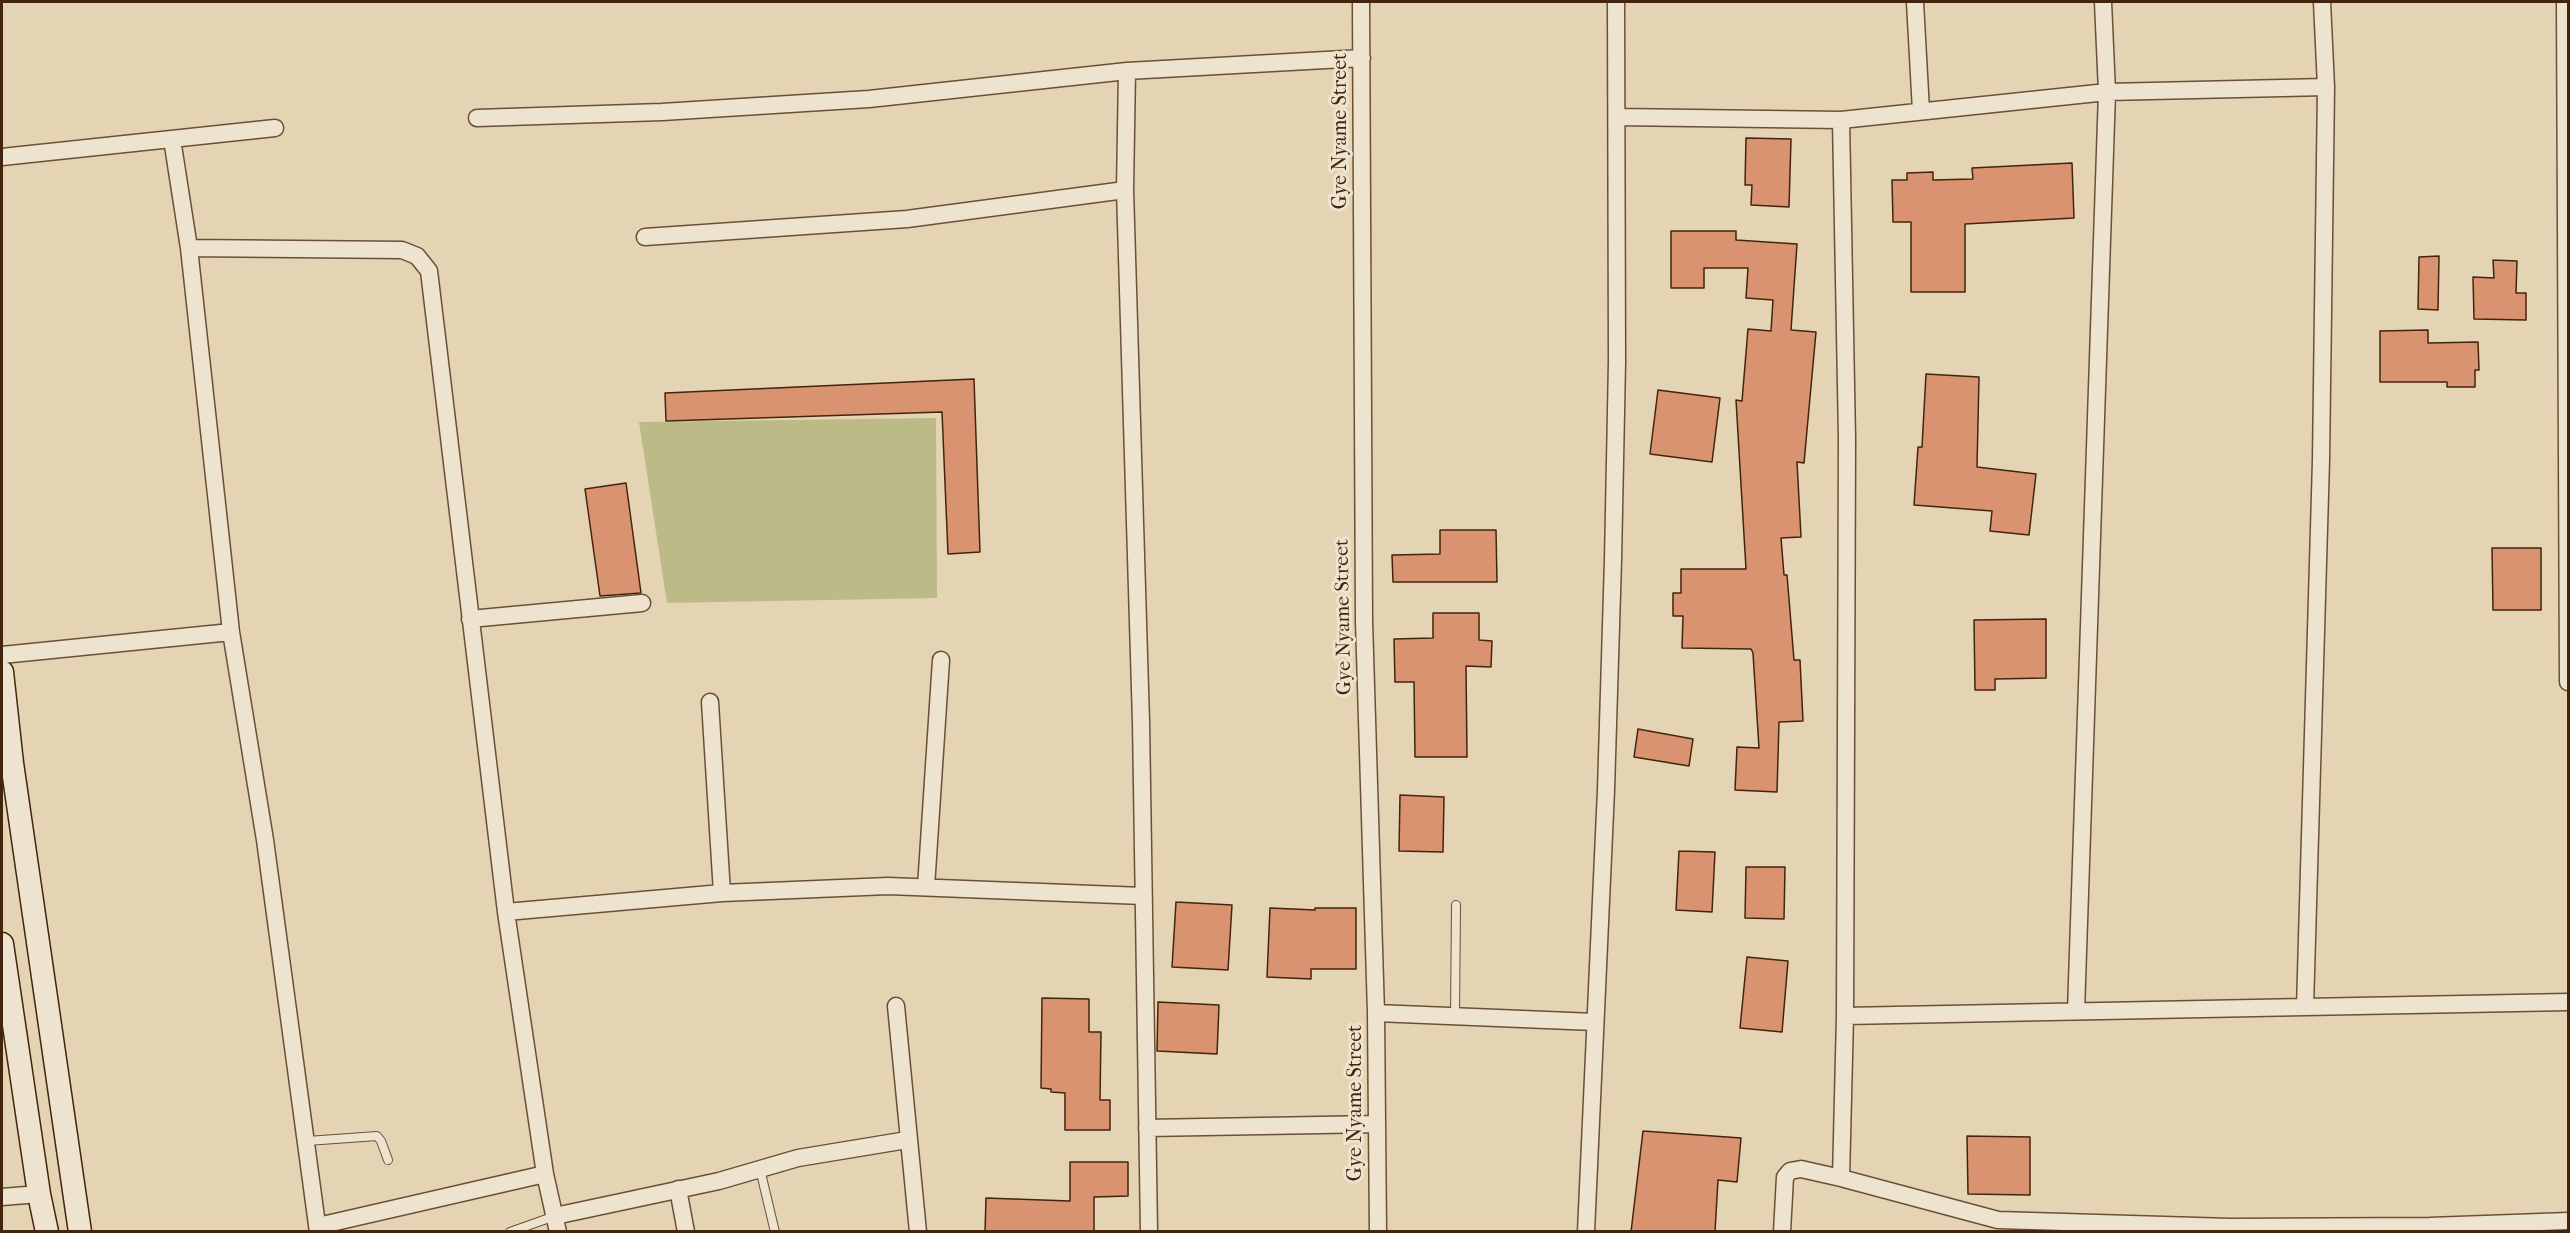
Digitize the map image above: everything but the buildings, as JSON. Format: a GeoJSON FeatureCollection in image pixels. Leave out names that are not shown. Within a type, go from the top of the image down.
{"type":"FeatureCollection","features":[{"type":"Feature","properties":{"kind":"street","name":"Gye Nyame Street"},"geometry":{"type":"LineString","coordinates":[[1361,2],[1364,621],[1376,1013],[1378,1232]]}},
{"type":"Feature","properties":{"kind":"street"},"geometry":{"type":"LineString","coordinates":[[1586,1232],[1614,549],[1617,362],[1616,2]]}},
{"type":"Feature","properties":{"kind":"street"},"geometry":{"type":"LineString","coordinates":[[1914,2],[1921,111]]}},
{"type":"Feature","properties":{"kind":"street"},"geometry":{"type":"LineString","coordinates":[[2076,1011],[2108,92],[2103,2]]}},
{"type":"Feature","properties":{"kind":"street"},"geometry":{"type":"LineString","coordinates":[[2305,1007],[2321,460],[2326,87],[2322,2]]}},
{"type":"Feature","properties":{"kind":"street"},"geometry":{"type":"LineString","coordinates":[[2566,8],[2568,682]]}},
{"type":"Feature","properties":{"kind":"street"},"geometry":{"type":"LineString","coordinates":[[477,118],[662,111],[869,99],[1127,71],[1362,58]]}},
{"type":"Feature","properties":{"kind":"street"},"geometry":{"type":"LineString","coordinates":[[1127,71],[1125,190],[1141,722],[1149,1232]]}},
{"type":"Feature","properties":{"kind":"street"},"geometry":{"type":"LineString","coordinates":[[1617,117],[1841,120],[2108,92],[2326,87]]}},
{"type":"Feature","properties":{"kind":"street"},"geometry":{"type":"LineString","coordinates":[[1841,120],[1847,438],[1845,1016],[1841,1178]]}},
{"type":"Feature","properties":{"kind":"street"},"geometry":{"type":"LineString","coordinates":[[2,157],[275,128]]}},
{"type":"Feature","properties":{"kind":"street"},"geometry":{"type":"LineString","coordinates":[[172,139],[189,248],[231,632],[265,840],[318,1229],[545,1174]]}},
{"type":"Feature","properties":{"kind":"street"},"geometry":{"type":"LineString","coordinates":[[645,237],[907,219],[1125,190]]}},
{"type":"Feature","properties":{"kind":"street"},"geometry":{"type":"LineString","coordinates":[[189,248],[402,250],[417,256],[429,271],[506,912],[545,1174],[556,1224],[798,1158],[907,1140]]}},
{"type":"Feature","properties":{"kind":"street"},"geometry":{"type":"LineString","coordinates":[[470,619],[642,603]]}},
{"type":"Feature","properties":{"kind":"street"},"geometry":{"type":"LineString","coordinates":[[2,655],[231,632]]}},
{"type":"Feature","properties":{"kind":"street"},"geometry":{"type":"LineString","coordinates":[[926,887],[941,660]]}},
{"type":"Feature","properties":{"kind":"street"},"geometry":{"type":"LineString","coordinates":[[2,672],[12,763],[80,1232]]}},
{"type":"Feature","properties":{"kind":"street"},"geometry":{"type":"LineString","coordinates":[[710,702],[722,893]]}},
{"type":"Feature","properties":{"kind":"street"},"geometry":{"type":"LineString","coordinates":[[506,912],[722,893],[888,886],[1143,896]]}},
{"type":"Feature","properties":{"kind":"street"},"geometry":{"type":"LineString","coordinates":[[2,944],[13,1044],[46,1232]]}},
{"type":"Feature","properties":{"kind":"street"},"geometry":{"type":"LineString","coordinates":[[1845,1016],[2568,1002]]}},
{"type":"Feature","properties":{"kind":"street"},"geometry":{"type":"LineString","coordinates":[[896,1006],[907,1140],[918,1232]]}},
{"type":"Feature","properties":{"kind":"street"},"geometry":{"type":"LineString","coordinates":[[1376,1013],[1595,1022]]}},
{"type":"Feature","properties":{"kind":"street"},"geometry":{"type":"LineString","coordinates":[[1147,1128],[1377,1124]]}},
{"type":"Feature","properties":{"kind":"street"},"geometry":{"type":"LineString","coordinates":[[1782,1232],[1785,1177],[1790,1171],[1801,1169],[1998,1220],[2230,1227],[2430,1226],[2568,1221]]}},
{"type":"Feature","properties":{"kind":"street"},"geometry":{"type":"LineString","coordinates":[[678,1189],[686,1232]]}},
{"type":"Feature","properties":{"kind":"street"},"geometry":{"type":"LineString","coordinates":[[2,1197],[39,1194]]}},
{"type":"Feature","properties":{"kind":"lane"},"geometry":{"type":"LineString","coordinates":[[1455,1016],[1456,905]]}},
{"type":"Feature","properties":{"kind":"lane"},"geometry":{"type":"LineString","coordinates":[[307,1141],[377,1137],[381,1141],[388,1160]]}},
{"type":"Feature","properties":{"kind":"lane"},"geometry":{"type":"LineString","coordinates":[[760,1169],[775,1232]]}},
{"type":"Feature","properties":{"kind":"lane"},"geometry":{"type":"LineString","coordinates":[[510,1232],[556,1224]]}},
{"type":"Feature","properties":{"kind":"shaded area"},"geometry":{"type":"Polygon","coordinates":[[[936,418],[937,598],[667,603],[639,422],[936,418]]]}}]}
